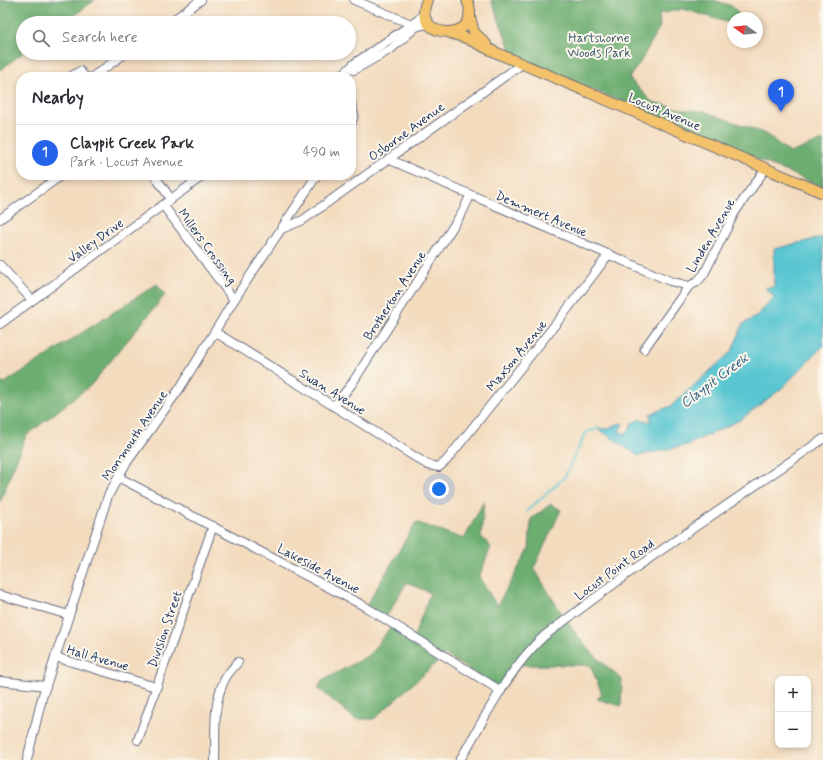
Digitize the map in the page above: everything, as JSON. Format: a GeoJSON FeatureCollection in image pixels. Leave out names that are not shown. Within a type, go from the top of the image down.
{"type":"FeatureCollection","features":[{"type":"Feature","properties":{"kind":"main road"},"geometry":{"type":"LineString","coordinates":[[427,0],[424,12],[430,25]]}},
{"type":"Feature","properties":{"kind":"main road","name":"Locust Avenue"},"geometry":{"type":"LineString","coordinates":[[467,0],[474,32],[497,53]]}},
{"type":"Feature","properties":{"kind":"main road"},"geometry":{"type":"LineString","coordinates":[[450,33],[464,26],[469,14]]}},
{"type":"Feature","properties":{"kind":"main road","name":"Locust Avenue"},"geometry":{"type":"LineString","coordinates":[[430,25],[439,31],[466,38],[522,64],[823,193]]}},
{"type":"Feature","properties":{"kind":"street"},"geometry":{"type":"LineString","coordinates":[[179,16],[201,0]]}},
{"type":"Feature","properties":{"kind":"street"},"geometry":{"type":"LineString","coordinates":[[354,0],[411,24]]}},
{"type":"Feature","properties":{"kind":"street"},"geometry":{"type":"LineString","coordinates":[[346,72],[355,63],[411,24],[424,12]]}},
{"type":"Feature","properties":{"kind":"street"},"geometry":{"type":"LineString","coordinates":[[350,72],[391,49],[419,26],[430,25]]}},
{"type":"Feature","properties":{"kind":"street"},"geometry":{"type":"LineString","coordinates":[[99,72],[116,60]]}},
{"type":"Feature","properties":{"kind":"street","name":"Osborne Avenue"},"geometry":{"type":"LineString","coordinates":[[283,228],[303,220],[522,64]]}},
{"type":"Feature","properties":{"kind":"street","name":"Demmert Avenue"},"geometry":{"type":"LineString","coordinates":[[388,159],[470,196],[670,281],[689,286]]}},
{"type":"Feature","properties":{"kind":"street","name":"Linden Avenue"},"geometry":{"type":"LineString","coordinates":[[644,349],[689,286],[697,282],[704,274],[735,212],[766,168]]}},
{"type":"Feature","properties":{"kind":"street"},"geometry":{"type":"LineString","coordinates":[[0,219],[55,180]]}},
{"type":"Feature","properties":{"kind":"street","name":"Millers Crossing"},"geometry":{"type":"LineString","coordinates":[[158,180],[171,199]]}},
{"type":"Feature","properties":{"kind":"street","name":"Valley Drive"},"geometry":{"type":"LineString","coordinates":[[0,324],[197,180]]}},
{"type":"Feature","properties":{"kind":"street","name":"Monmouth Avenue"},"geometry":{"type":"LineString","coordinates":[[27,760],[46,686],[100,516],[118,477],[180,388],[234,300],[314,180]]}},
{"type":"Feature","properties":{"kind":"street","name":"Brotherton Avenue"},"geometry":{"type":"LineString","coordinates":[[334,406],[351,385],[463,211],[470,196]]}},
{"type":"Feature","properties":{"kind":"street","name":"Millers Crossing"},"geometry":{"type":"LineString","coordinates":[[163,205],[234,300]]}},
{"type":"Feature","properties":{"kind":"street","name":"Maxson Avenue"},"geometry":{"type":"LineString","coordinates":[[439,467],[446,461],[566,311],[608,254]]}},
{"type":"Feature","properties":{"kind":"street"},"geometry":{"type":"LineString","coordinates":[[0,265],[32,300]]}},
{"type":"Feature","properties":{"kind":"street","name":"Swan Avenue"},"geometry":{"type":"LineString","coordinates":[[215,332],[428,465],[439,467]]}},
{"type":"Feature","properties":{"kind":"street","name":"Locust Point Road"},"geometry":{"type":"LineString","coordinates":[[460,760],[501,691],[532,648],[544,636],[634,569],[823,439]]}},
{"type":"Feature","properties":{"kind":"street","name":"Lakeside Avenue"},"geometry":{"type":"LineString","coordinates":[[118,477],[364,606],[501,691]]}},
{"type":"Feature","properties":{"kind":"street","name":"Division Street"},"geometry":{"type":"LineString","coordinates":[[138,740],[213,526]]}},
{"type":"Feature","properties":{"kind":"street"},"geometry":{"type":"LineString","coordinates":[[0,595],[69,615]]}},
{"type":"Feature","properties":{"kind":"street","name":"Hall Avenue"},"geometry":{"type":"LineString","coordinates":[[55,657],[156,687]]}},
{"type":"Feature","properties":{"kind":"street"},"geometry":{"type":"LineString","coordinates":[[215,760],[215,726],[219,699],[225,680],[238,662]]}},
{"type":"Feature","properties":{"kind":"street"},"geometry":{"type":"LineString","coordinates":[[0,681],[46,686]]}},
{"type":"Feature","properties":{"kind":"green space"},"geometry":{"type":"Polygon","coordinates":[[[0,0],[95,0],[73,16],[16,16],[16,58],[0,70],[0,0]]]}},
{"type":"Feature","properties":{"kind":"green space","name":"Hartshorne Woods Park"},"geometry":{"type":"Polygon","coordinates":[[[491,0],[714,0],[732,6],[737,12],[727,12],[727,22],[683,9],[659,14],[660,26],[641,61],[629,78],[652,102],[685,110],[704,111],[766,134],[790,153],[823,140],[823,187],[513,56],[491,0]]]}},
{"type":"Feature","properties":{"kind":"green space"},"geometry":{"type":"Polygon","coordinates":[[[157,284],[165,295],[91,385],[26,436],[0,502],[0,381],[3,384],[157,284]]]}},
{"type":"Feature","properties":{"kind":"green space"},"geometry":{"type":"Polygon","coordinates":[[[484,501],[481,536],[491,547],[479,577],[497,606],[529,549],[531,519],[551,504],[561,510],[534,568],[553,600],[583,642],[607,667],[622,679],[621,706],[597,699],[602,694],[590,665],[521,665],[502,690],[445,655],[374,719],[355,719],[318,688],[322,681],[369,655],[393,624],[413,639],[430,593],[407,582],[385,619],[366,606],[416,522],[464,539],[484,501]]]}},
{"type":"Feature","properties":{"kind":"water"},"geometry":{"type":"Polygon","coordinates":[[[823,237],[823,346],[781,389],[740,420],[687,445],[638,456],[597,428],[607,429],[620,423],[623,424],[619,431],[625,434],[631,428],[631,424],[640,419],[651,422],[650,414],[671,406],[732,351],[743,324],[756,317],[774,297],[765,288],[774,287],[774,249],[823,237]]]}},
{"type":"Feature","properties":{"kind":"waterway","name":"Claypit Creek"},"geometry":{"type":"LineString","coordinates":[[527,511],[564,478],[586,432],[598,429]]}},
{"type":"Feature","properties":{"kind":"place","name":"Claypit Creek Park"},"geometry":{"type":"Point","coordinates":[781,112]}}]}
